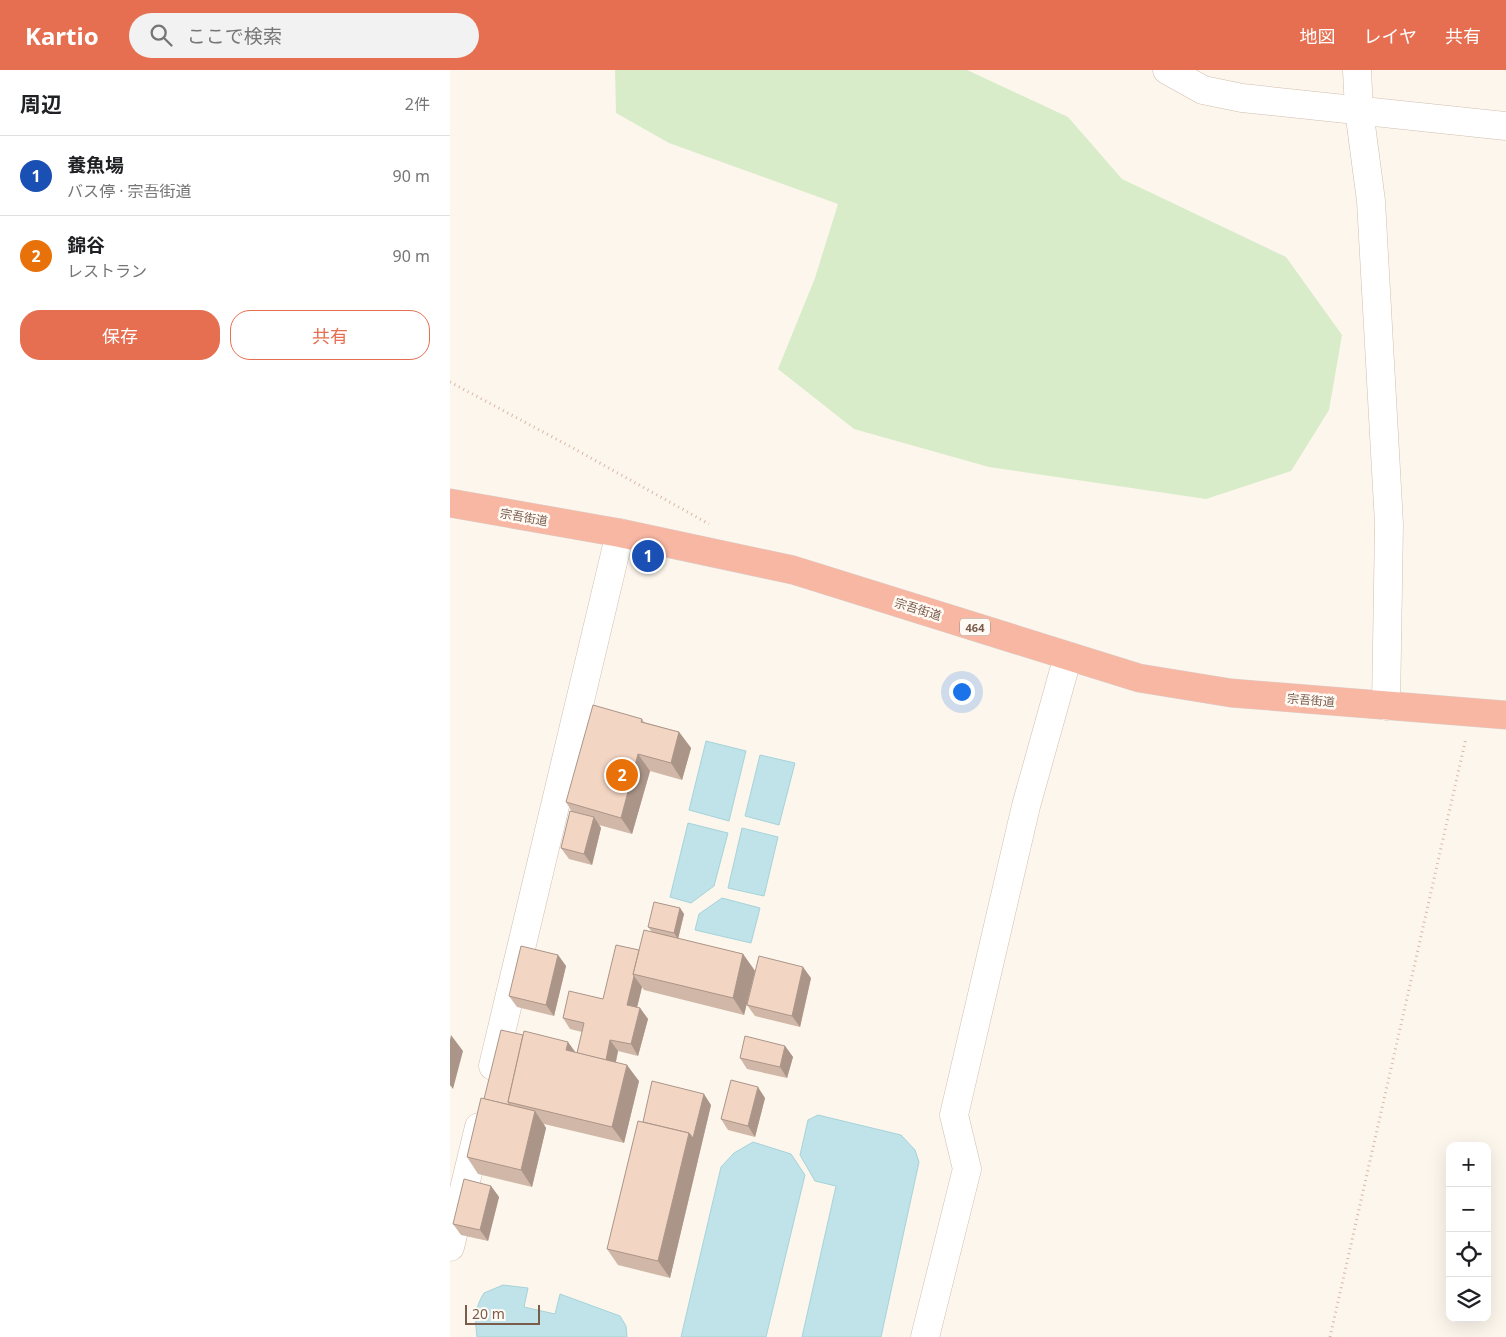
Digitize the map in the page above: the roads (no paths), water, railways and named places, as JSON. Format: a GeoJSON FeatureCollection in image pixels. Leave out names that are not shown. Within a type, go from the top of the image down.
{"type":"FeatureCollection","features":[{"type":"Feature","properties":{"kind":"highway","name":"宗吾街道"},"geometry":{"type":"LineString","coordinates":[[450,503],[620,533],[792,570],[1139,678],[1231,693],[1506,715]]}},
{"type":"Feature","properties":{"kind":"street"},"geometry":{"type":"LineString","coordinates":[[1167,70],[1203,90],[1232,96],[1506,126]]}},
{"type":"Feature","properties":{"kind":"street"},"geometry":{"type":"LineString","coordinates":[[1357,70],[1359,110],[1371,202],[1389,524],[1386,706]]}},
{"type":"Feature","properties":{"kind":"street"},"geometry":{"type":"LineString","coordinates":[[450,1247],[620,533]]}},
{"type":"Feature","properties":{"kind":"street"},"geometry":{"type":"LineString","coordinates":[[925,1337],[967,1168],[954,1115],[1026,806],[1068,656]]}},
{"type":"Feature","properties":{"kind":"water"},"geometry":{"type":"Polygon","coordinates":[[[706,741],[746,751],[729,821],[689,810],[706,741]]]}},
{"type":"Feature","properties":{"kind":"water"},"geometry":{"type":"Polygon","coordinates":[[[760,755],[795,763],[779,825],[745,816],[760,755]]]}},
{"type":"Feature","properties":{"kind":"water"},"geometry":{"type":"Polygon","coordinates":[[[688,823],[728,833],[714,886],[691,903],[670,897],[688,823]]]}},
{"type":"Feature","properties":{"kind":"water"},"geometry":{"type":"Polygon","coordinates":[[[742,828],[778,837],[764,896],[728,888],[742,828]]]}},
{"type":"Feature","properties":{"kind":"water"},"geometry":{"type":"Polygon","coordinates":[[[722,898],[760,908],[751,943],[695,930],[699,914],[722,898]]]}},
{"type":"Feature","properties":{"kind":"water"},"geometry":{"type":"Polygon","coordinates":[[[818,1115],[901,1135],[915,1150],[919,1162],[881,1337],[802,1337],[836,1186],[815,1181],[800,1155],[808,1120],[818,1115]]]}},
{"type":"Feature","properties":{"kind":"water"},"geometry":{"type":"Polygon","coordinates":[[[753,1142],[791,1154],[805,1175],[766,1337],[681,1337],[721,1167],[734,1153],[753,1142]]]}},
{"type":"Feature","properties":{"kind":"water"},"geometry":{"type":"Polygon","coordinates":[[[503,1285],[528,1288],[524,1307],[555,1314],[560,1294],[620,1316],[626,1326],[627,1337],[477,1337],[476,1314],[478,1304],[484,1293],[503,1285]]]}},
{"type":"Feature","properties":{"kind":"place","name":"養魚場"},"geometry":{"type":"Point","coordinates":[648,556]}},
{"type":"Feature","properties":{"kind":"place","name":"錦谷"},"geometry":{"type":"Point","coordinates":[622,775]}}]}
